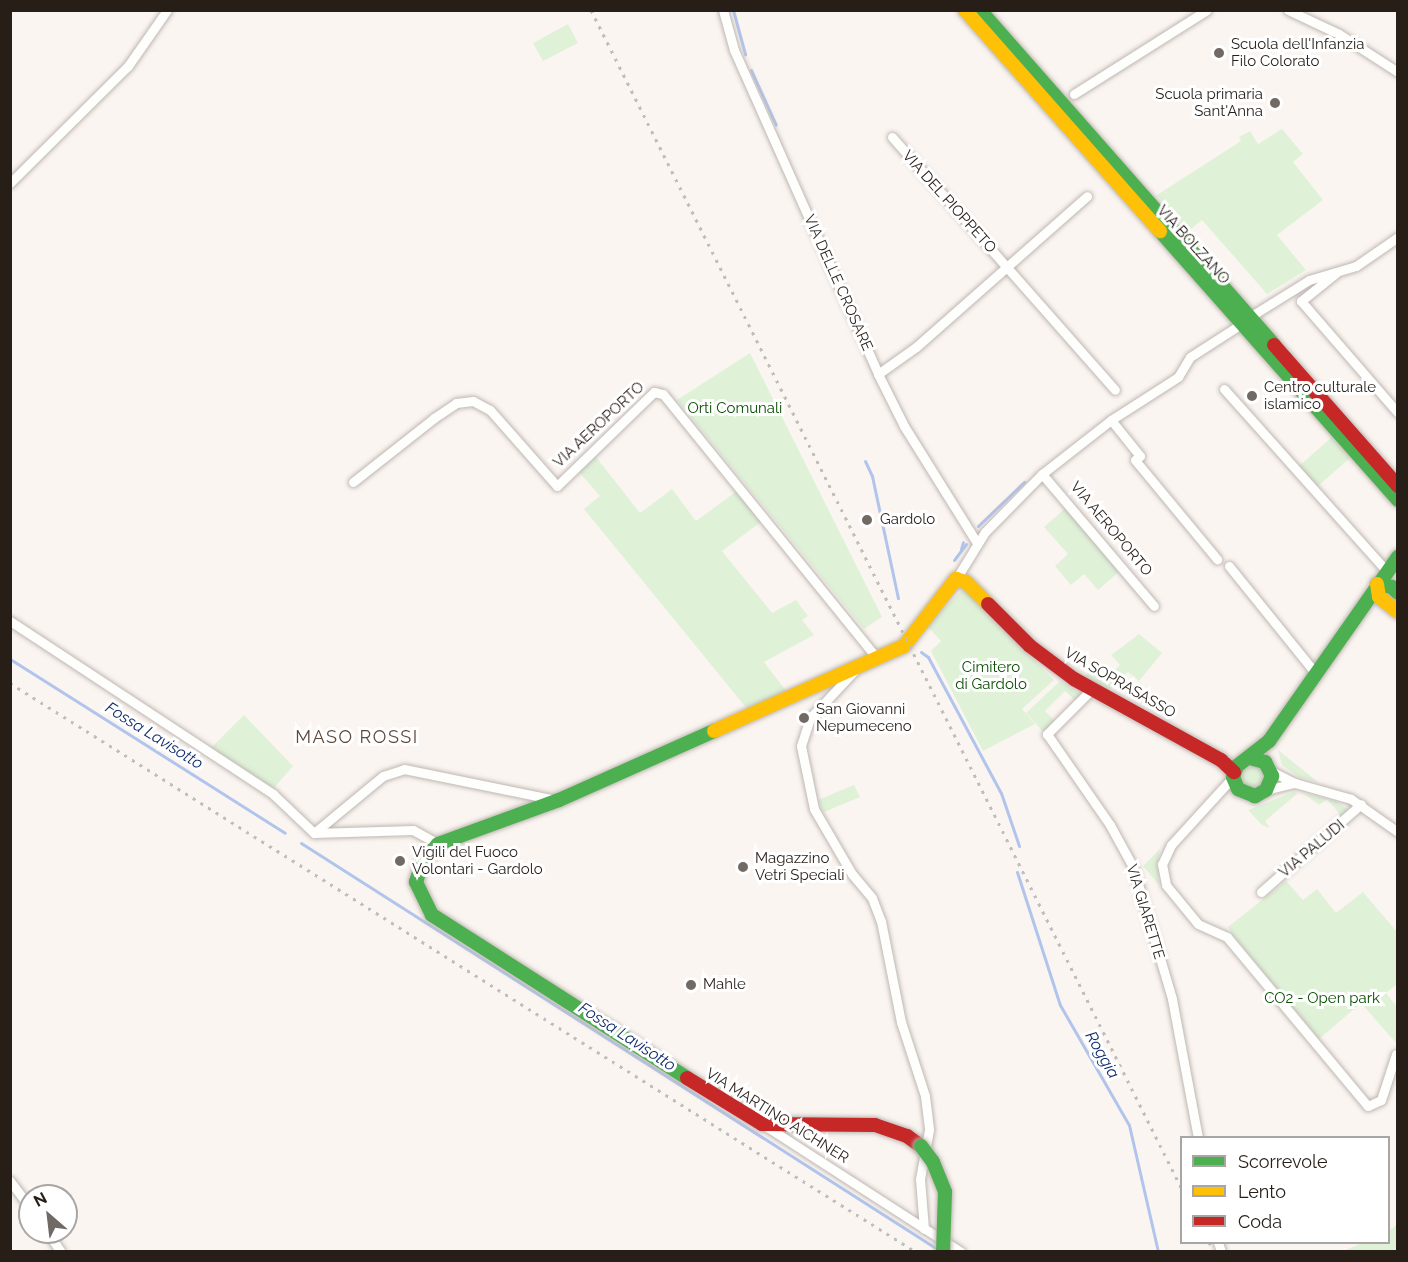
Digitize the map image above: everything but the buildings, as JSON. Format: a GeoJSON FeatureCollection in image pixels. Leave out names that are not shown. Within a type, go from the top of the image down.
{"type":"FeatureCollection","features":[{"type":"Feature","properties":{"kind":"street"},"geometry":{"type":"LineString","coordinates":[[10,183],[128,66],[167,10]]}},
{"type":"Feature","properties":{"kind":"street","name":"VIA DELLE CROSARE"},"geometry":{"type":"LineString","coordinates":[[723,10],[738,60],[878,374],[904,426],[977,543]]}},
{"type":"Feature","properties":{"kind":"street"},"geometry":{"type":"LineString","coordinates":[[958,10],[992,50],[1002,53]]}},
{"type":"Feature","properties":{"kind":"street","name":"VIA BOLZANO"},"geometry":{"type":"LineString","coordinates":[[965,10],[1398,500]]}},
{"type":"Feature","properties":{"kind":"street","name":"VIA BOLZANO"},"geometry":{"type":"LineString","coordinates":[[980,10],[1398,486]]}},
{"type":"Feature","properties":{"kind":"street"},"geometry":{"type":"LineString","coordinates":[[1074,94],[1207,10]]}},
{"type":"Feature","properties":{"kind":"street"},"geometry":{"type":"LineString","coordinates":[[1288,10],[1339,34],[1398,72]]}},
{"type":"Feature","properties":{"kind":"street","name":"VIA DEL PIOPPETO"},"geometry":{"type":"LineString","coordinates":[[892,137],[1115,390]]}},
{"type":"Feature","properties":{"kind":"street","name":"VIA DEL PIOPPETO"},"geometry":{"type":"LineString","coordinates":[[878,374],[916,347],[1088,196]]}},
{"type":"Feature","properties":{"kind":"street"},"geometry":{"type":"LineString","coordinates":[[1256,313],[1309,280],[1356,266],[1398,237]]}},
{"type":"Feature","properties":{"kind":"street"},"geometry":{"type":"LineString","coordinates":[[1336,273],[1301,301],[1398,412]]}},
{"type":"Feature","properties":{"kind":"street"},"geometry":{"type":"LineString","coordinates":[[10,621],[273,794],[314,833],[413,830],[438,844],[560,801],[909,643],[956,579],[977,543],[1042,474],[1111,420],[1178,377],[1190,357],[1235,328]]}},
{"type":"Feature","properties":{"kind":"street"},"geometry":{"type":"LineString","coordinates":[[1224,389],[1386,570]]}},
{"type":"Feature","properties":{"kind":"street","name":"VIA AEROPORTO"},"geometry":{"type":"LineString","coordinates":[[353,482],[456,403],[473,401],[490,410],[557,486],[654,392],[663,394],[877,658]]}},
{"type":"Feature","properties":{"kind":"street"},"geometry":{"type":"LineString","coordinates":[[1111,420],[1140,456],[1135,460],[1217,559]]}},
{"type":"Feature","properties":{"kind":"street","name":"VIA AEROPORTO"},"geometry":{"type":"LineString","coordinates":[[1042,474],[1154,606]]}},
{"type":"Feature","properties":{"kind":"street"},"geometry":{"type":"LineString","coordinates":[[1396,1054],[1381,1100],[1368,1106],[1227,937],[1201,926],[1173,895],[1162,874],[1165,855],[1218,797],[1240,767],[1269,741],[1386,570],[1398,557]]}},
{"type":"Feature","properties":{"kind":"street"},"geometry":{"type":"LineString","coordinates":[[1229,566],[1316,674]]}},
{"type":"Feature","properties":{"kind":"street","name":"VIA SOPRASASSO"},"geometry":{"type":"LineString","coordinates":[[956,579],[966,582],[1030,646],[1092,689],[1221,760],[1240,767],[1268,766]]}},
{"type":"Feature","properties":{"kind":"street"},"geometry":{"type":"LineString","coordinates":[[1377,584],[1392,587],[1398,593]]}},
{"type":"Feature","properties":{"kind":"street"},"geometry":{"type":"LineString","coordinates":[[1377,584],[1379,597],[1394,610]]}},
{"type":"Feature","properties":{"kind":"street"},"geometry":{"type":"LineString","coordinates":[[1356,615],[1372,609],[1394,610]]}},
{"type":"Feature","properties":{"kind":"street"},"geometry":{"type":"LineString","coordinates":[[857,668],[810,717],[801,746],[814,809],[852,874],[872,898],[881,921],[901,1022],[925,1096],[929,1130],[920,1179],[924,1229]]}},
{"type":"Feature","properties":{"kind":"street","name":"VIA GIARETTE"},"geometry":{"type":"LineString","coordinates":[[1092,689],[1047,734],[1104,815],[1133,867],[1172,999],[1198,1136]]}},
{"type":"Feature","properties":{"kind":"street"},"geometry":{"type":"LineString","coordinates":[[1218,797],[1243,793],[1255,796],[1266,790],[1269,741]]}},
{"type":"Feature","properties":{"kind":"street","name":"VIA PALUDI"},"geometry":{"type":"LineString","coordinates":[[1268,766],[1295,783],[1337,793],[1361,804],[1398,832]]}},
{"type":"Feature","properties":{"kind":"street","name":"VIA SOPRASASSO"},"geometry":{"type":"LineString","coordinates":[[1240,767],[1243,793]]}},
{"type":"Feature","properties":{"kind":"street"},"geometry":{"type":"LineString","coordinates":[[314,833],[382,776],[404,769],[560,801]]}},
{"type":"Feature","properties":{"kind":"street","name":"VIA PALUDI"},"geometry":{"type":"LineString","coordinates":[[1266,790],[1295,783]]}},
{"type":"Feature","properties":{"kind":"street","name":"VIA PALUDI"},"geometry":{"type":"LineString","coordinates":[[1261,892],[1361,804]]}},
{"type":"Feature","properties":{"kind":"street","name":"VIA MARTINO AICHNER"},"geometry":{"type":"LineString","coordinates":[[438,844],[422,863],[416,882],[421,901],[432,915],[962,1251]]}},
{"type":"Feature","properties":{"kind":"street"},"geometry":{"type":"LineString","coordinates":[[762,1124],[875,1125],[907,1136],[921,1146],[933,1162],[945,1192],[943,1251]]}},
{"type":"Feature","properties":{"kind":"green space"},"geometry":{"type":"Polygon","coordinates":[[[568,24],[578,43],[543,61],[533,43],[568,24]]]}},
{"type":"Feature","properties":{"kind":"green space"},"geometry":{"type":"Polygon","coordinates":[[[1282,129],[1303,154],[1293,162],[1323,200],[1277,235],[1306,270],[1267,294],[1202,220],[1189,231],[1157,195],[1241,141],[1239,137],[1250,131],[1258,144],[1282,129]]]}},
{"type":"Feature","properties":{"kind":"green space","name":"Orti Comunali"},"geometry":{"type":"Polygon","coordinates":[[[750,353],[882,617],[864,629],[677,400],[750,353]]]}},
{"type":"Feature","properties":{"kind":"green space"},"geometry":{"type":"Polygon","coordinates":[[[1332,437],[1350,458],[1317,487],[1299,466],[1332,437]]]}},
{"type":"Feature","properties":{"kind":"green space"},"geometry":{"type":"Polygon","coordinates":[[[596,457],[640,513],[672,489],[696,521],[737,491],[761,522],[722,551],[772,613],[796,600],[808,616],[802,620],[814,635],[764,662],[787,692],[748,710],[584,509],[600,496],[579,472],[596,457]]]}},
{"type":"Feature","properties":{"kind":"green space"},"geometry":{"type":"Polygon","coordinates":[[[1067,507],[1121,570],[1098,590],[1084,574],[1071,585],[1055,566],[1068,554],[1044,527],[1067,507]]]}},
{"type":"Feature","properties":{"kind":"green space","name":"Cimitero di Gardolo"},"geometry":{"type":"Polygon","coordinates":[[[963,589],[1054,680],[1022,709],[1035,724],[983,751],[931,651],[941,641],[927,626],[963,589]]]}},
{"type":"Feature","properties":{"kind":"green space"},"geometry":{"type":"Polygon","coordinates":[[[1139,634],[1162,653],[1139,681],[1128,672],[1109,690],[1085,676],[1092,670],[1103,681],[1120,665],[1111,655],[1139,634]]]}},
{"type":"Feature","properties":{"kind":"green space"},"geometry":{"type":"Polygon","coordinates":[[[1060,681],[1081,695],[1076,701],[1065,691],[1045,711],[1056,722],[1044,733],[1026,713],[1060,681]]]}},
{"type":"Feature","properties":{"kind":"green space"},"geometry":{"type":"Polygon","coordinates":[[[244,715],[293,766],[273,789],[211,748],[244,715]]]}},
{"type":"Feature","properties":{"kind":"green space"},"geometry":{"type":"Polygon","coordinates":[[[1278,750],[1318,782],[1299,777],[1282,765],[1278,750]]]}},
{"type":"Feature","properties":{"kind":"green space"},"geometry":{"type":"Polygon","coordinates":[[[1252,765],[1260,769],[1264,777],[1260,785],[1252,789],[1244,785],[1240,777],[1244,769],[1252,765]]]}},
{"type":"Feature","properties":{"kind":"green space"},"geometry":{"type":"Polygon","coordinates":[[[854,785],[860,797],[824,812],[818,800],[854,785]]]}},
{"type":"Feature","properties":{"kind":"green space"},"geometry":{"type":"Polygon","coordinates":[[[1293,792],[1298,793],[1265,821],[1270,828],[1262,825],[1248,810],[1293,792]]]}},
{"type":"Feature","properties":{"kind":"green space"},"geometry":{"type":"Polygon","coordinates":[[[1303,793],[1327,799],[1319,805],[1303,793]]]}},
{"type":"Feature","properties":{"kind":"green space"},"geometry":{"type":"Polygon","coordinates":[[[1327,799],[1335,801],[1349,810],[1342,817],[1327,799]]]}},
{"type":"Feature","properties":{"kind":"green space"},"geometry":{"type":"Polygon","coordinates":[[[1160,849],[1157,867],[1159,885],[1143,866],[1160,849]]]}},
{"type":"Feature","properties":{"kind":"green space","name":"CO2 - Open park"},"geometry":{"type":"Polygon","coordinates":[[[1286,881],[1303,900],[1317,889],[1336,913],[1363,892],[1397,932],[1397,984],[1386,993],[1397,1007],[1397,1044],[1361,1003],[1319,1039],[1232,934],[1228,927],[1286,881]]]}},
{"type":"Feature","properties":{"kind":"green space"},"geometry":{"type":"Polygon","coordinates":[[[1397,1225],[1397,1251],[1344,1251],[1360,1244],[1390,1244],[1390,1229],[1397,1225]]]}},
{"type":"Feature","properties":{"kind":"waterway"},"geometry":{"type":"LineString","coordinates":[[733,10],[745,54]]}},
{"type":"Feature","properties":{"kind":"waterway"},"geometry":{"type":"LineString","coordinates":[[751,70],[776,125]]}},
{"type":"Feature","properties":{"kind":"waterway"},"geometry":{"type":"LineString","coordinates":[[865,461],[872,476],[898,598]]}},
{"type":"Feature","properties":{"kind":"waterway","name":"Roggia"},"geometry":{"type":"LineString","coordinates":[[978,526],[1024,482]]}},
{"type":"Feature","properties":{"kind":"waterway","name":"Roggia"},"geometry":{"type":"LineString","coordinates":[[961,549],[963,542]]}},
{"type":"Feature","properties":{"kind":"waterway","name":"Roggia"},"geometry":{"type":"LineString","coordinates":[[954,560],[966,544]]}},
{"type":"Feature","properties":{"kind":"waterway","name":"Roggia"},"geometry":{"type":"LineString","coordinates":[[921,652],[928,657],[1001,793],[1019,846]]}},
{"type":"Feature","properties":{"kind":"waterway","name":"Fossa Lavisotto"},"geometry":{"type":"LineString","coordinates":[[10,659],[285,833]]}},
{"type":"Feature","properties":{"kind":"waterway","name":"Fossa Lavisotto"},"geometry":{"type":"LineString","coordinates":[[301,843],[939,1250]]}},
{"type":"Feature","properties":{"kind":"waterway","name":"Roggia"},"geometry":{"type":"LineString","coordinates":[[1017,872],[1060,1005],[1129,1125],[1158,1252]]}},
{"type":"Feature","properties":{"kind":"railway"},"geometry":{"type":"LineString","coordinates":[[591,10],[1180,1185]]}},
{"type":"Feature","properties":{"kind":"railway"},"geometry":{"type":"LineString","coordinates":[[10,683],[916,1252]]}},
{"type":"Feature","properties":{"kind":"railway"},"geometry":{"type":"LineString","coordinates":[[1210,1244],[1214,1252]]}},
{"type":"Feature","properties":{"kind":"traffic: fast"},"geometry":{"type":"LineString","coordinates":[[980,10],[1274,345]]}},
{"type":"Feature","properties":{"kind":"traffic: fast"},"geometry":{"type":"LineString","coordinates":[[1160,231],[1398,500]]}},
{"type":"Feature","properties":{"kind":"traffic: fast"},"geometry":{"type":"LineString","coordinates":[[1250,758],[1265,762],[1272,776],[1266,790],[1255,796],[1238,789],[1233,777],[1237,766],[1269,741],[1398,557]]}},
{"type":"Feature","properties":{"kind":"traffic: fast"},"geometry":{"type":"LineString","coordinates":[[1377,584],[1392,587],[1398,593]]}},
{"type":"Feature","properties":{"kind":"traffic: fast"},"geometry":{"type":"LineString","coordinates":[[687,1078],[432,915],[416,882],[422,863],[438,844],[559,800],[714,731]]}},
{"type":"Feature","properties":{"kind":"traffic: fast"},"geometry":{"type":"LineString","coordinates":[[921,1146],[933,1162],[945,1192],[943,1252]]}},
{"type":"Feature","properties":{"kind":"traffic: slow"},"geometry":{"type":"LineString","coordinates":[[965,10],[1160,231]]}},
{"type":"Feature","properties":{"kind":"traffic: slow"},"geometry":{"type":"LineString","coordinates":[[714,731],[904,646],[956,579],[966,582],[988,604]]}},
{"type":"Feature","properties":{"kind":"traffic: slow"},"geometry":{"type":"LineString","coordinates":[[1377,584],[1379,597],[1398,612]]}},
{"type":"Feature","properties":{"kind":"traffic: jam"},"geometry":{"type":"LineString","coordinates":[[1274,345],[1398,486]]}},
{"type":"Feature","properties":{"kind":"traffic: jam"},"geometry":{"type":"LineString","coordinates":[[988,604],[1030,646],[1074,679],[1221,760],[1234,772]]}},
{"type":"Feature","properties":{"kind":"traffic: jam"},"geometry":{"type":"LineString","coordinates":[[687,1078],[762,1124],[875,1125],[907,1136],[921,1146]]}},
{"type":"Feature","properties":{"kind":"place","name":"Scuola dell'Infanzia Filo Colorato"},"geometry":{"type":"Point","coordinates":[1219,53]}},
{"type":"Feature","properties":{"kind":"place","name":"Scuola primaria Sant'Anna"},"geometry":{"type":"Point","coordinates":[1275,103]}},
{"type":"Feature","properties":{"kind":"place","name":"Centro culturale islamico"},"geometry":{"type":"Point","coordinates":[1252,396]}},
{"type":"Feature","properties":{"kind":"place","name":"Gardolo"},"geometry":{"type":"Point","coordinates":[867,520]}},
{"type":"Feature","properties":{"kind":"place","name":"San Giovanni Nepumeceno"},"geometry":{"type":"Point","coordinates":[804,718]}},
{"type":"Feature","properties":{"kind":"place","name":"Vigili del Fuoco Volontari - Gardolo"},"geometry":{"type":"Point","coordinates":[400,861]}},
{"type":"Feature","properties":{"kind":"place","name":"Magazzino Vetri Speciali"},"geometry":{"type":"Point","coordinates":[743,867]}},
{"type":"Feature","properties":{"kind":"place","name":"Mahle"},"geometry":{"type":"Point","coordinates":[691,985]}},
{"type":"Feature","properties":{"kind":"district","name":"MASO ROSSI"},"geometry":{"type":"Point","coordinates":[357,737]}}]}
